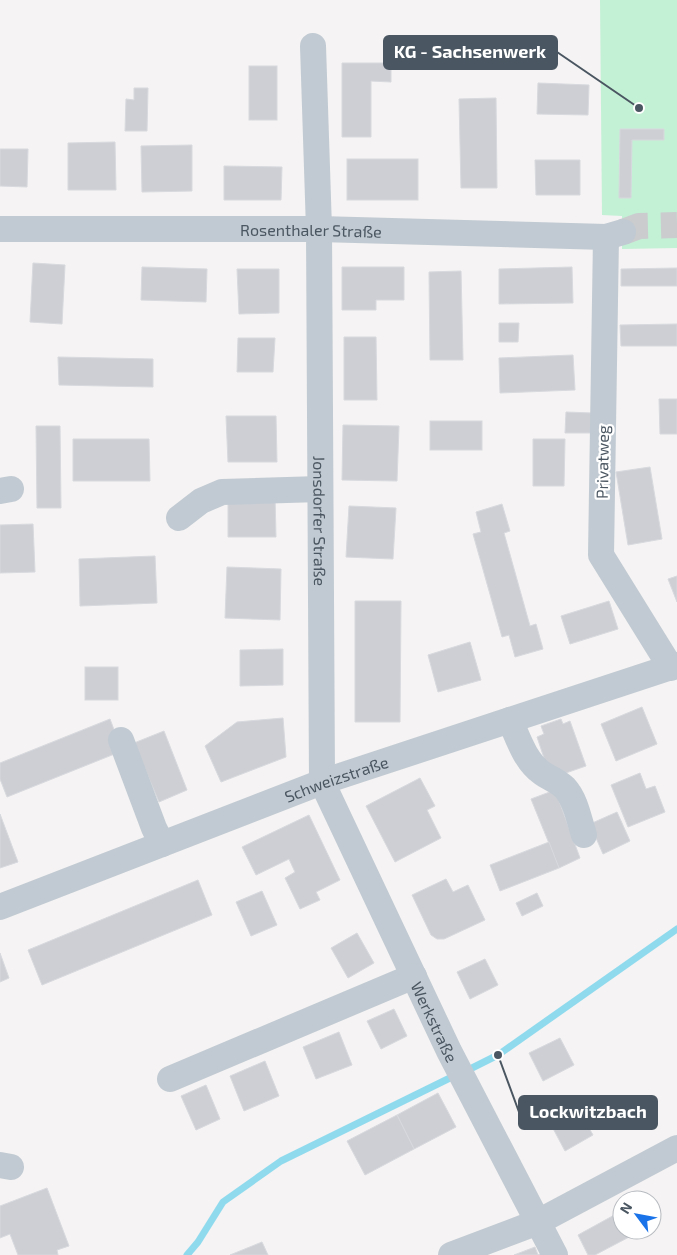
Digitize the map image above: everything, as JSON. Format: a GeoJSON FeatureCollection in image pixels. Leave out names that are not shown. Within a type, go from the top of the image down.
{"type":"FeatureCollection","features":[{"type":"Feature","properties":{"kind":"street","name":"Jonsdorfer Straße"},"geometry":{"type":"LineString","coordinates":[[313,46],[319,229],[322,782],[414,976]]}},
{"type":"Feature","properties":{"kind":"street","name":"Rosenthaler Straße"},"geometry":{"type":"LineString","coordinates":[[0,229],[319,229],[614,234]]}},
{"type":"Feature","properties":{"kind":"street","name":"Privatweg"},"geometry":{"type":"LineString","coordinates":[[614,234],[601,555],[674,666]]}},
{"type":"Feature","properties":{"kind":"street"},"geometry":{"type":"LineString","coordinates":[[179,518],[202,501],[222,492],[320,490]]}},
{"type":"Feature","properties":{"kind":"street","name":"Schweizstraße"},"geometry":{"type":"LineString","coordinates":[[0,907],[322,782],[674,666]]}},
{"type":"Feature","properties":{"kind":"street"},"geometry":{"type":"LineString","coordinates":[[510,720],[532,764],[541,773],[566,789],[573,801],[584,835]]}},
{"type":"Feature","properties":{"kind":"street"},"geometry":{"type":"LineString","coordinates":[[121,740],[154,828],[162,844]]}},
{"type":"Feature","properties":{"kind":"street","name":"Werkstraße"},"geometry":{"type":"LineString","coordinates":[[170,1079],[414,976],[472,1097],[555,1255]]}},
{"type":"Feature","properties":{"kind":"street"},"geometry":{"type":"LineString","coordinates":[[451,1255],[538,1222],[677,1148]]}},
{"type":"Feature","properties":{"kind":"green space"},"geometry":{"type":"Polygon","coordinates":[[[600,0],[677,0],[677,248],[622,249],[622,216],[602,215],[600,0]]]}},
{"type":"Feature","properties":{"kind":"building"},"geometry":{"type":"Polygon","coordinates":[[[342,63],[391,63],[391,82],[371,81],[371,137],[342,137],[342,63]]]}},
{"type":"Feature","properties":{"kind":"building"},"geometry":{"type":"Polygon","coordinates":[[[249,66],[277,66],[277,120],[249,120],[249,66]]]}},
{"type":"Feature","properties":{"kind":"building"},"geometry":{"type":"Polygon","coordinates":[[[538,83],[589,85],[588,115],[537,114],[538,83]]]}},
{"type":"Feature","properties":{"kind":"building"},"geometry":{"type":"Polygon","coordinates":[[[134,88],[148,88],[147,131],[125,131],[126,99],[134,100],[134,88]]]}},
{"type":"Feature","properties":{"kind":"building"},"geometry":{"type":"Polygon","coordinates":[[[496,98],[497,188],[461,188],[459,99],[496,98]]]}},
{"type":"Feature","properties":{"kind":"building"},"geometry":{"type":"Polygon","coordinates":[[[620,129],[664,129],[664,140],[632,140],[631,198],[619,198],[620,129]]]}},
{"type":"Feature","properties":{"kind":"building"},"geometry":{"type":"Polygon","coordinates":[[[115,142],[116,190],[68,190],[68,143],[115,142]]]}},
{"type":"Feature","properties":{"kind":"building"},"geometry":{"type":"Polygon","coordinates":[[[192,145],[192,191],[142,192],[141,146],[192,145]]]}},
{"type":"Feature","properties":{"kind":"building"},"geometry":{"type":"Polygon","coordinates":[[[0,149],[28,149],[27,187],[0,186],[0,149]]]}},
{"type":"Feature","properties":{"kind":"building"},"geometry":{"type":"Polygon","coordinates":[[[347,159],[418,159],[418,200],[347,200],[347,159]]]}},
{"type":"Feature","properties":{"kind":"building"},"geometry":{"type":"Polygon","coordinates":[[[535,160],[580,160],[580,195],[536,195],[535,160]]]}},
{"type":"Feature","properties":{"kind":"building"},"geometry":{"type":"Polygon","coordinates":[[[224,166],[282,167],[281,200],[224,200],[224,166]]]}},
{"type":"Feature","properties":{"kind":"building"},"geometry":{"type":"Polygon","coordinates":[[[33,263],[65,265],[62,324],[30,322],[33,263]]]}},
{"type":"Feature","properties":{"kind":"building"},"geometry":{"type":"Polygon","coordinates":[[[142,267],[207,269],[206,302],[141,300],[142,267]]]}},
{"type":"Feature","properties":{"kind":"building"},"geometry":{"type":"Polygon","coordinates":[[[342,267],[404,267],[404,300],[376,300],[376,310],[342,310],[342,267]]]}},
{"type":"Feature","properties":{"kind":"building"},"geometry":{"type":"Polygon","coordinates":[[[572,267],[573,303],[499,304],[499,269],[572,267]]]}},
{"type":"Feature","properties":{"kind":"building"},"geometry":{"type":"Polygon","coordinates":[[[677,268],[677,286],[621,286],[621,269],[677,268]]]}},
{"type":"Feature","properties":{"kind":"building"},"geometry":{"type":"Polygon","coordinates":[[[237,269],[279,269],[279,313],[239,314],[237,269]]]}},
{"type":"Feature","properties":{"kind":"building"},"geometry":{"type":"Polygon","coordinates":[[[461,271],[463,360],[430,360],[429,272],[461,271]]]}},
{"type":"Feature","properties":{"kind":"building"},"geometry":{"type":"Polygon","coordinates":[[[499,323],[519,323],[518,342],[499,342],[499,323]]]}},
{"type":"Feature","properties":{"kind":"building"},"geometry":{"type":"Polygon","coordinates":[[[677,324],[677,346],[621,346],[620,325],[677,324]]]}},
{"type":"Feature","properties":{"kind":"building"},"geometry":{"type":"Polygon","coordinates":[[[344,337],[376,337],[377,400],[344,400],[344,337]]]}},
{"type":"Feature","properties":{"kind":"building"},"geometry":{"type":"Polygon","coordinates":[[[238,338],[275,338],[273,372],[237,372],[238,338]]]}},
{"type":"Feature","properties":{"kind":"building"},"geometry":{"type":"Polygon","coordinates":[[[573,355],[575,390],[500,393],[499,358],[573,355]]]}},
{"type":"Feature","properties":{"kind":"building"},"geometry":{"type":"Polygon","coordinates":[[[58,357],[153,359],[153,387],[59,385],[58,357]]]}},
{"type":"Feature","properties":{"kind":"building"},"geometry":{"type":"Polygon","coordinates":[[[659,399],[677,399],[677,434],[660,434],[659,399]]]}},
{"type":"Feature","properties":{"kind":"building"},"geometry":{"type":"Polygon","coordinates":[[[566,412],[592,413],[592,433],[565,433],[566,412]]]}},
{"type":"Feature","properties":{"kind":"building"},"geometry":{"type":"Polygon","coordinates":[[[226,416],[276,416],[277,462],[228,462],[226,416]]]}},
{"type":"Feature","properties":{"kind":"building"},"geometry":{"type":"Polygon","coordinates":[[[430,421],[482,421],[482,450],[430,450],[430,421]]]}},
{"type":"Feature","properties":{"kind":"building"},"geometry":{"type":"Polygon","coordinates":[[[343,425],[399,426],[397,481],[342,480],[343,425]]]}},
{"type":"Feature","properties":{"kind":"building"},"geometry":{"type":"Polygon","coordinates":[[[36,426],[60,426],[61,508],[37,508],[36,426]]]}},
{"type":"Feature","properties":{"kind":"building"},"geometry":{"type":"Polygon","coordinates":[[[73,439],[149,439],[150,481],[73,481],[73,439]]]}},
{"type":"Feature","properties":{"kind":"building"},"geometry":{"type":"Polygon","coordinates":[[[533,439],[565,439],[564,486],[533,486],[533,439]]]}},
{"type":"Feature","properties":{"kind":"building"},"geometry":{"type":"Polygon","coordinates":[[[650,467],[662,539],[628,545],[616,472],[650,467]]]}},
{"type":"Feature","properties":{"kind":"building"},"geometry":{"type":"Polygon","coordinates":[[[275,495],[276,537],[228,537],[228,496],[275,495]]]}},
{"type":"Feature","properties":{"kind":"building"},"geometry":{"type":"Polygon","coordinates":[[[502,504],[510,531],[504,533],[530,626],[536,624],[543,649],[515,657],[509,635],[502,637],[473,534],[481,532],[476,512],[502,504]]]}},
{"type":"Feature","properties":{"kind":"building"},"geometry":{"type":"Polygon","coordinates":[[[349,506],[396,508],[393,559],[346,557],[349,506]]]}},
{"type":"Feature","properties":{"kind":"building"},"geometry":{"type":"Polygon","coordinates":[[[33,524],[35,572],[0,573],[0,525],[33,524]]]}},
{"type":"Feature","properties":{"kind":"building"},"geometry":{"type":"Polygon","coordinates":[[[155,556],[157,603],[80,606],[79,559],[155,556]]]}},
{"type":"Feature","properties":{"kind":"building"},"geometry":{"type":"Polygon","coordinates":[[[227,567],[281,569],[280,620],[225,618],[227,567]]]}},
{"type":"Feature","properties":{"kind":"building"},"geometry":{"type":"Polygon","coordinates":[[[677,576],[677,602],[668,579],[677,576]]]}},
{"type":"Feature","properties":{"kind":"building"},"geometry":{"type":"Polygon","coordinates":[[[355,601],[401,601],[400,722],[355,722],[355,601]]]}},
{"type":"Feature","properties":{"kind":"building"},"geometry":{"type":"Polygon","coordinates":[[[609,601],[618,629],[570,644],[561,616],[609,601]]]}},
{"type":"Feature","properties":{"kind":"building"},"geometry":{"type":"Polygon","coordinates":[[[470,642],[481,680],[438,692],[428,655],[470,642]]]}},
{"type":"Feature","properties":{"kind":"building"},"geometry":{"type":"Polygon","coordinates":[[[283,649],[283,685],[240,686],[240,650],[283,649]]]}},
{"type":"Feature","properties":{"kind":"building"},"geometry":{"type":"Polygon","coordinates":[[[85,667],[118,667],[118,700],[85,700],[85,667]]]}},
{"type":"Feature","properties":{"kind":"building"},"geometry":{"type":"Polygon","coordinates":[[[642,707],[657,744],[616,761],[601,724],[642,707]]]}},
{"type":"Feature","properties":{"kind":"building"},"geometry":{"type":"Polygon","coordinates":[[[283,718],[286,757],[221,782],[205,746],[237,722],[283,718]]]}},
{"type":"Feature","properties":{"kind":"building"},"geometry":{"type":"Polygon","coordinates":[[[110,719],[122,751],[7,797],[0,779],[0,763],[110,719]]]}},
{"type":"Feature","properties":{"kind":"building"},"geometry":{"type":"Polygon","coordinates":[[[561,719],[563,724],[570,721],[586,766],[557,776],[547,767],[537,737],[544,734],[541,726],[561,719]]]}},
{"type":"Feature","properties":{"kind":"building"},"geometry":{"type":"Polygon","coordinates":[[[164,731],[187,790],[159,802],[134,743],[164,731]]]}},
{"type":"Feature","properties":{"kind":"building"},"geometry":{"type":"Polygon","coordinates":[[[640,773],[646,789],[655,786],[665,812],[628,827],[611,785],[640,773]]]}},
{"type":"Feature","properties":{"kind":"building"},"geometry":{"type":"Polygon","coordinates":[[[420,778],[435,806],[427,810],[441,838],[395,862],[366,806],[420,778]]]}},
{"type":"Feature","properties":{"kind":"building"},"geometry":{"type":"Polygon","coordinates":[[[555,790],[580,858],[559,868],[531,799],[555,790]]]}},
{"type":"Feature","properties":{"kind":"building"},"geometry":{"type":"Polygon","coordinates":[[[617,812],[630,841],[603,854],[590,824],[617,812]]]}},
{"type":"Feature","properties":{"kind":"building"},"geometry":{"type":"Polygon","coordinates":[[[0,814],[18,862],[0,868],[0,814]]]}},
{"type":"Feature","properties":{"kind":"building"},"geometry":{"type":"Polygon","coordinates":[[[309,815],[340,880],[316,892],[320,900],[300,909],[285,878],[295,872],[289,859],[256,875],[242,847],[309,815]]]}},
{"type":"Feature","properties":{"kind":"building"},"geometry":{"type":"Polygon","coordinates":[[[549,842],[559,868],[500,891],[490,865],[549,842]]]}},
{"type":"Feature","properties":{"kind":"building"},"geometry":{"type":"Polygon","coordinates":[[[446,879],[453,892],[468,885],[485,920],[444,939],[437,939],[431,935],[412,895],[446,879]]]}},
{"type":"Feature","properties":{"kind":"building"},"geometry":{"type":"Polygon","coordinates":[[[198,880],[212,915],[42,985],[28,950],[198,880]]]}},
{"type":"Feature","properties":{"kind":"building"},"geometry":{"type":"Polygon","coordinates":[[[262,891],[277,925],[251,936],[236,902],[262,891]]]}},
{"type":"Feature","properties":{"kind":"building"},"geometry":{"type":"Polygon","coordinates":[[[537,893],[543,906],[522,916],[516,903],[537,893]]]}},
{"type":"Feature","properties":{"kind":"building"},"geometry":{"type":"Polygon","coordinates":[[[357,933],[374,963],[348,978],[331,948],[357,933]]]}},
{"type":"Feature","properties":{"kind":"building"},"geometry":{"type":"Polygon","coordinates":[[[0,953],[9,978],[0,982],[0,953]]]}},
{"type":"Feature","properties":{"kind":"building"},"geometry":{"type":"Polygon","coordinates":[[[485,959],[498,985],[470,999],[457,972],[485,959]]]}},
{"type":"Feature","properties":{"kind":"building"},"geometry":{"type":"Polygon","coordinates":[[[394,1009],[407,1036],[381,1049],[367,1021],[394,1009]]]}},
{"type":"Feature","properties":{"kind":"building"},"geometry":{"type":"Polygon","coordinates":[[[339,1032],[352,1065],[316,1079],[303,1047],[339,1032]]]}},
{"type":"Feature","properties":{"kind":"building"},"geometry":{"type":"Polygon","coordinates":[[[560,1038],[574,1065],[543,1081],[529,1053],[560,1038]]]}},
{"type":"Feature","properties":{"kind":"building"},"geometry":{"type":"Polygon","coordinates":[[[265,1061],[279,1096],[244,1111],[230,1076],[265,1061]]]}},
{"type":"Feature","properties":{"kind":"building"},"geometry":{"type":"Polygon","coordinates":[[[206,1085],[220,1119],[196,1130],[181,1096],[206,1085]]]}},
{"type":"Feature","properties":{"kind":"building"},"geometry":{"type":"Polygon","coordinates":[[[438,1093],[456,1127],[414,1149],[397,1115],[438,1093]]]}},
{"type":"Feature","properties":{"kind":"building"},"geometry":{"type":"Polygon","coordinates":[[[575,1104],[593,1135],[565,1151],[548,1119],[575,1104]]]}},
{"type":"Feature","properties":{"kind":"building"},"geometry":{"type":"Polygon","coordinates":[[[397,1115],[414,1149],[365,1175],[347,1141],[397,1115]]]}},
{"type":"Feature","properties":{"kind":"building"},"geometry":{"type":"Polygon","coordinates":[[[47,1188],[69,1246],[57,1250],[58,1255],[18,1255],[10,1234],[0,1238],[0,1206],[47,1188]]]}},
{"type":"Feature","properties":{"kind":"building"},"geometry":{"type":"Polygon","coordinates":[[[612,1216],[612,1240],[623,1240],[595,1255],[588,1255],[578,1235],[612,1216]]]}},
{"type":"Feature","properties":{"kind":"building"},"geometry":{"type":"Polygon","coordinates":[[[262,1242],[268,1255],[230,1255],[262,1242]]]}},
{"type":"Feature","properties":{"kind":"building"},"geometry":{"type":"Polygon","coordinates":[[[535,1247],[538,1255],[514,1255],[535,1247]]]}},
{"type":"Feature","properties":{"kind":"waterway"},"geometry":{"type":"LineString","coordinates":[[466,1071],[498,1055],[677,929]]}},
{"type":"Feature","properties":{"kind":"waterway"},"geometry":{"type":"LineString","coordinates":[[187,1255],[198,1242],[223,1202],[281,1161],[456,1075]]}},
{"type":"Feature","properties":{"kind":"tunnel"},"geometry":{"type":"LineString","coordinates":[[623,232],[639,226],[677,225]]}},
{"type":"Feature","properties":{"kind":"place","name":"KG - Sachsenwerk"},"geometry":{"type":"Point","coordinates":[639,108]}},
{"type":"Feature","properties":{"kind":"place","name":"Lockwitzbach"},"geometry":{"type":"Point","coordinates":[498,1055]}}]}
